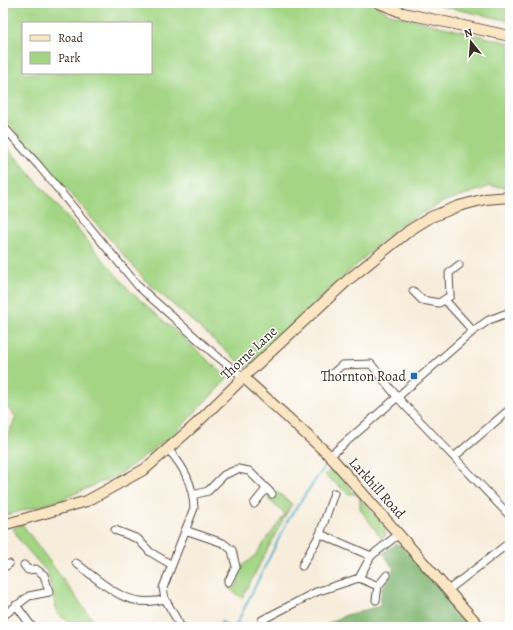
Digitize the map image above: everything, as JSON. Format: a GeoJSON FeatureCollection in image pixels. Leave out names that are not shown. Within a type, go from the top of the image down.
{"type":"FeatureCollection","features":[{"type":"Feature","properties":{"kind":"street"},"geometry":{"type":"LineString","coordinates":[[379,3],[451,24],[510,36]]}},
{"type":"Feature","properties":{"kind":"street"},"geometry":{"type":"LineString","coordinates":[[3,126],[39,166],[139,287],[213,353],[243,377]]}},
{"type":"Feature","properties":{"kind":"street","name":"Thorne Lane"},"geometry":{"type":"LineString","coordinates":[[3,526],[87,501],[145,469],[168,450],[243,377],[348,280],[410,230],[431,217],[458,206],[485,199],[510,197]]}},
{"type":"Feature","properties":{"kind":"street"},"geometry":{"type":"LineString","coordinates":[[413,291],[422,300],[440,303],[450,296],[449,273],[460,265]]}},
{"type":"Feature","properties":{"kind":"street"},"geometry":{"type":"LineString","coordinates":[[445,300],[473,331]]}},
{"type":"Feature","properties":{"kind":"street"},"geometry":{"type":"LineString","coordinates":[[330,456],[473,331],[489,320],[510,312]]}},
{"type":"Feature","properties":{"kind":"street"},"geometry":{"type":"LineString","coordinates":[[333,373],[342,365],[371,364],[398,398],[510,516]]}},
{"type":"Feature","properties":{"kind":"street","name":"Larkhill Road"},"geometry":{"type":"LineString","coordinates":[[243,377],[330,456],[480,627]]}},
{"type":"Feature","properties":{"kind":"street"},"geometry":{"type":"LineString","coordinates":[[454,457],[509,410]]}},
{"type":"Feature","properties":{"kind":"street"},"geometry":{"type":"LineString","coordinates":[[168,450],[177,460],[189,480],[193,495],[194,508],[163,588],[165,599],[182,627]]}},
{"type":"Feature","properties":{"kind":"street"},"geometry":{"type":"LineString","coordinates":[[193,495],[208,491],[224,475],[238,470],[249,471],[269,492],[254,504]]}},
{"type":"Feature","properties":{"kind":"street"},"geometry":{"type":"LineString","coordinates":[[302,566],[320,534],[334,493]]}},
{"type":"Feature","properties":{"kind":"street"},"geometry":{"type":"LineString","coordinates":[[116,530],[138,539],[150,552],[172,565]]}},
{"type":"Feature","properties":{"kind":"street"},"geometry":{"type":"LineString","coordinates":[[185,530],[223,543],[232,550],[236,567],[231,581]]}},
{"type":"Feature","properties":{"kind":"street"},"geometry":{"type":"LineString","coordinates":[[320,534],[371,556]]}},
{"type":"Feature","properties":{"kind":"street"},"geometry":{"type":"LineString","coordinates":[[360,578],[371,556],[399,534]]}},
{"type":"Feature","properties":{"kind":"street"},"geometry":{"type":"LineString","coordinates":[[447,591],[510,542]]}},
{"type":"Feature","properties":{"kind":"street"},"geometry":{"type":"LineString","coordinates":[[76,563],[122,597],[151,603],[165,599]]}},
{"type":"Feature","properties":{"kind":"street"},"geometry":{"type":"LineString","coordinates":[[3,616],[29,596],[49,592],[44,575],[36,568],[28,570],[24,565]]}},
{"type":"Feature","properties":{"kind":"street"},"geometry":{"type":"LineString","coordinates":[[376,600],[378,586],[387,575]]}},
{"type":"Feature","properties":{"kind":"street"},"geometry":{"type":"LineString","coordinates":[[262,620],[316,592],[360,578],[378,586]]}},
{"type":"Feature","properties":{"kind":"street"},"geometry":{"type":"LineString","coordinates":[[16,605],[32,627]]}},
{"type":"Feature","properties":{"kind":"green space"},"geometry":{"type":"Polygon","coordinates":[[[3,3],[371,3],[390,14],[510,43],[510,188],[491,186],[443,202],[397,227],[246,368],[147,282],[3,116],[3,3]]]}},
{"type":"Feature","properties":{"kind":"green space"},"geometry":{"type":"Polygon","coordinates":[[[428,3],[510,3],[510,21],[428,3]]]}},
{"type":"Feature","properties":{"kind":"green space"},"geometry":{"type":"Polygon","coordinates":[[[3,142],[130,291],[228,378],[174,434],[120,474],[58,501],[3,516],[3,446],[16,417],[3,403],[3,142]]]}},
{"type":"Feature","properties":{"kind":"green space"},"geometry":{"type":"Polygon","coordinates":[[[332,468],[385,526],[386,536],[382,539],[360,509],[360,499],[355,494],[349,494],[325,475],[332,468]]]}},
{"type":"Feature","properties":{"kind":"green space"},"geometry":{"type":"Polygon","coordinates":[[[276,491],[292,504],[242,598],[228,588],[232,585],[235,587],[238,584],[239,568],[253,558],[285,514],[268,499],[276,491]]]}},
{"type":"Feature","properties":{"kind":"green space"},"geometry":{"type":"Polygon","coordinates":[[[22,524],[98,627],[80,627],[58,615],[47,572],[19,540],[13,528],[22,524]]]}},
{"type":"Feature","properties":{"kind":"green space"},"geometry":{"type":"Polygon","coordinates":[[[396,544],[402,545],[473,627],[321,627],[346,615],[380,606],[382,588],[394,569],[383,553],[396,544]]]}},
{"type":"Feature","properties":{"kind":"waterway"},"geometry":{"type":"LineString","coordinates":[[235,627],[289,518],[325,466]]}},
{"type":"Feature","properties":{"kind":"waterway"},"geometry":{"type":"LineString","coordinates":[[221,627],[221,621],[229,627]]}},
{"type":"Feature","properties":{"kind":"place","name":"Thornton Road"},"geometry":{"type":"Point","coordinates":[414,376]}}]}
